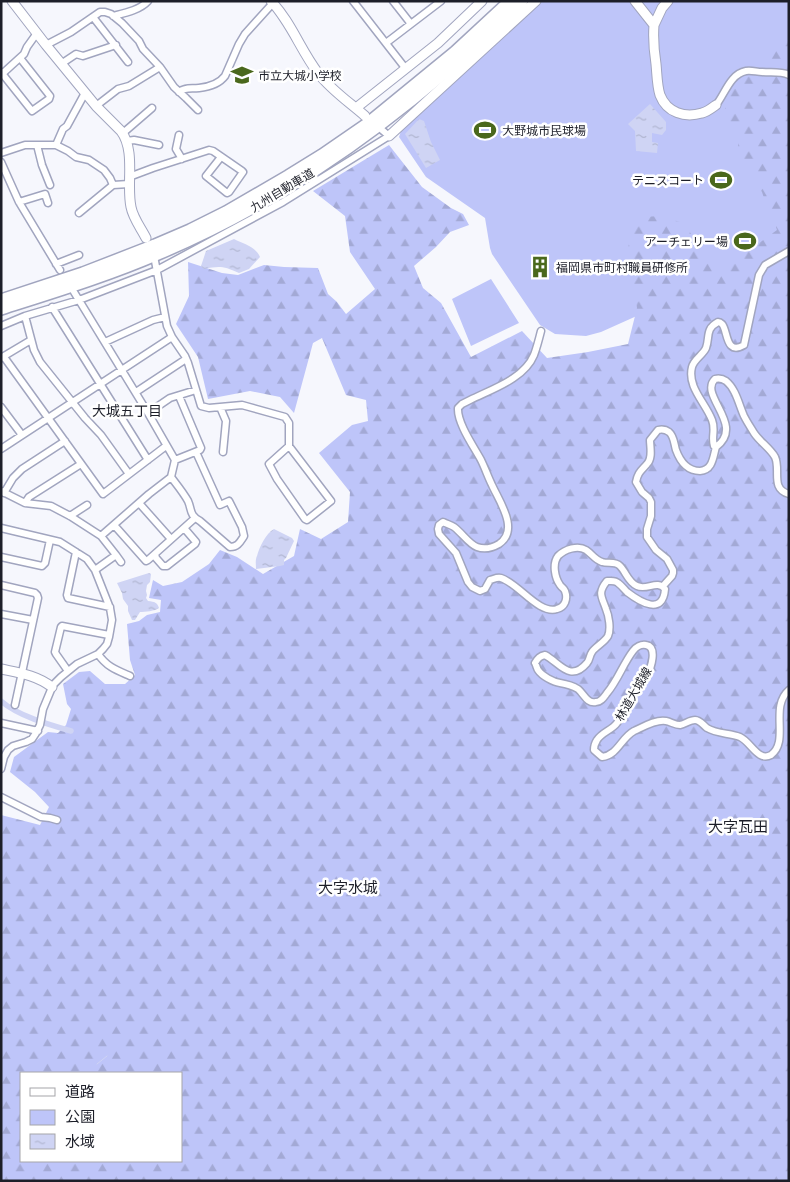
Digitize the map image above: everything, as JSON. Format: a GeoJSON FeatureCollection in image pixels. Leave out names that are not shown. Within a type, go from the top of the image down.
{"type":"FeatureCollection","features":[{"type":"Feature","properties":{"kind":"highway","name":"九州自動車道"},"geometry":{"type":"LineString","coordinates":[[1,300],[119,260],[190,230],[226,212],[288,176],[367,124],[455,52],[510,1]]}},
{"type":"Feature","properties":{"kind":"highway","name":"九州自動車道"},"geometry":{"type":"LineString","coordinates":[[1,309],[75,286],[159,254],[281,192],[408,104],[444,74],[522,1]]}},
{"type":"Feature","properties":{"kind":"highway"},"geometry":{"type":"LineString","coordinates":[[1,292],[97,265],[190,230]]}},
{"type":"Feature","properties":{"kind":"street"},"geometry":{"type":"LineString","coordinates":[[12,1],[85,93],[125,137],[129,152],[131,210],[146,238]]}},
{"type":"Feature","properties":{"kind":"street"},"geometry":{"type":"LineString","coordinates":[[113,16],[144,6],[148,1]]}},
{"type":"Feature","properties":{"kind":"street"},"geometry":{"type":"LineString","coordinates":[[353,1],[406,69]]}},
{"type":"Feature","properties":{"kind":"street"},"geometry":{"type":"LineString","coordinates":[[393,1],[412,24]]}},
{"type":"Feature","properties":{"kind":"street"},"geometry":{"type":"LineString","coordinates":[[356,108],[442,39],[482,1]]}},
{"type":"Feature","properties":{"kind":"street"},"geometry":{"type":"LineString","coordinates":[[1,326],[25,316],[79,300],[157,270],[283,202],[385,133],[536,1]]}},
{"type":"Feature","properties":{"kind":"street"},"geometry":{"type":"LineString","coordinates":[[635,1],[654,25]]}},
{"type":"Feature","properties":{"kind":"street"},"geometry":{"type":"LineString","coordinates":[[668,1],[662,8],[654,25],[653,42],[660,95],[668,108],[676,113],[703,113],[716,105],[725,89],[740,73],[747,70],[789,75]]}},
{"type":"Feature","properties":{"kind":"street"},"geometry":{"type":"LineString","coordinates":[[179,92],[185,88],[213,85],[222,80],[245,34],[272,2],[318,73],[333,89],[365,116]]}},
{"type":"Feature","properties":{"kind":"street"},"geometry":{"type":"LineString","coordinates":[[386,43],[436,3]]}},
{"type":"Feature","properties":{"kind":"street"},"geometry":{"type":"LineString","coordinates":[[46,45],[71,32],[102,11],[122,23],[160,67],[168,80],[198,110]]}},
{"type":"Feature","properties":{"kind":"street"},"geometry":{"type":"LineString","coordinates":[[93,17],[128,62]]}},
{"type":"Feature","properties":{"kind":"street"},"geometry":{"type":"LineString","coordinates":[[20,58],[50,96],[50,99],[32,111],[2,74],[24,54],[37,33]]}},
{"type":"Feature","properties":{"kind":"street"},"geometry":{"type":"LineString","coordinates":[[61,64],[76,54],[83,56],[116,45]]}},
{"type":"Feature","properties":{"kind":"street"},"geometry":{"type":"LineString","coordinates":[[96,106],[118,89],[129,86],[160,67]]}},
{"type":"Feature","properties":{"kind":"street"},"geometry":{"type":"LineString","coordinates":[[56,145],[85,93]]}},
{"type":"Feature","properties":{"kind":"street"},"geometry":{"type":"LineString","coordinates":[[125,137],[152,108]]}},
{"type":"Feature","properties":{"kind":"street"},"geometry":{"type":"LineString","coordinates":[[180,135],[176,149],[182,159]]}},
{"type":"Feature","properties":{"kind":"street"},"geometry":{"type":"LineString","coordinates":[[125,137],[159,145]]}},
{"type":"Feature","properties":{"kind":"street"},"geometry":{"type":"LineString","coordinates":[[37,145],[50,185]]}},
{"type":"Feature","properties":{"kind":"street"},"geometry":{"type":"LineString","coordinates":[[1,153],[21,146],[56,145],[76,157],[89,160],[104,170],[113,185]]}},
{"type":"Feature","properties":{"kind":"street"},"geometry":{"type":"LineString","coordinates":[[79,213],[113,185],[129,180],[147,170],[209,150],[221,156],[243,172],[229,192],[226,193],[206,176],[221,156]]}},
{"type":"Feature","properties":{"kind":"street"},"geometry":{"type":"LineString","coordinates":[[1,162],[19,202],[58,267],[79,255]]}},
{"type":"Feature","properties":{"kind":"street"},"geometry":{"type":"LineString","coordinates":[[19,202],[45,194],[48,203]]}},
{"type":"Feature","properties":{"kind":"street"},"geometry":{"type":"LineString","coordinates":[[716,447],[712,440],[715,429],[712,419],[695,390],[690,375],[692,364],[705,350],[707,335],[710,329],[718,322],[722,324],[729,344],[734,347],[744,345],[759,275],[765,266],[789,250]]}},
{"type":"Feature","properties":{"kind":"street"},"geometry":{"type":"LineString","coordinates":[[155,262],[167,326],[186,359],[201,406],[209,408],[242,405],[285,417],[289,423],[290,446],[331,501],[307,520],[269,464],[290,446]]}},
{"type":"Feature","properties":{"kind":"street"},"geometry":{"type":"LineString","coordinates":[[74,292],[136,392],[175,460],[171,477],[101,536]]}},
{"type":"Feature","properties":{"kind":"street"},"geometry":{"type":"LineString","coordinates":[[52,308],[148,460]]}},
{"type":"Feature","properties":{"kind":"street"},"geometry":{"type":"LineString","coordinates":[[25,316],[31,340],[40,362],[106,441],[129,474]]}},
{"type":"Feature","properties":{"kind":"street"},"geometry":{"type":"LineString","coordinates":[[105,342],[153,320],[165,317]]}},
{"type":"Feature","properties":{"kind":"street"},"geometry":{"type":"LineString","coordinates":[[540,331],[530,363],[517,377],[462,404],[458,408],[463,426],[502,505],[508,523],[503,542],[495,547],[486,549],[476,547],[452,526],[444,522],[439,525],[439,534],[456,553],[464,574],[472,587],[480,591],[485,589],[490,580],[502,579],[540,606],[546,609],[557,609],[566,602],[564,590],[556,578],[554,570],[558,556],[570,549],[580,548],[586,550],[598,560],[621,567],[637,586],[642,588],[658,584],[663,586],[672,576],[673,570],[667,559],[656,550],[647,537],[651,516],[650,498],[642,492],[636,482],[639,472],[650,460],[650,440],[658,430],[667,430],[671,434],[676,450],[685,466],[692,470],[701,471],[707,469],[712,464],[716,447],[720,444],[726,431],[726,422],[712,393],[712,382],[715,378],[720,378],[731,386],[755,435],[771,451],[774,457],[777,467],[778,487],[781,491],[789,494]]}},
{"type":"Feature","properties":{"kind":"street"},"geometry":{"type":"LineString","coordinates":[[1,449],[172,337]]}},
{"type":"Feature","properties":{"kind":"street"},"geometry":{"type":"LineString","coordinates":[[31,340],[2,357],[102,494],[166,446]]}},
{"type":"Feature","properties":{"kind":"street"},"geometry":{"type":"LineString","coordinates":[[136,392],[186,359]]}},
{"type":"Feature","properties":{"kind":"street"},"geometry":{"type":"LineString","coordinates":[[148,413],[170,398],[196,390]]}},
{"type":"Feature","properties":{"kind":"street"},"geometry":{"type":"LineString","coordinates":[[175,460],[196,452],[200,448],[179,396]]}},
{"type":"Feature","properties":{"kind":"street"},"geometry":{"type":"LineString","coordinates":[[220,407],[226,420],[223,452]]}},
{"type":"Feature","properties":{"kind":"street"},"geometry":{"type":"LineString","coordinates":[[2,411],[22,435]]}},
{"type":"Feature","properties":{"kind":"street"},"geometry":{"type":"LineString","coordinates":[[65,441],[22,469],[3,492],[25,503],[51,506],[70,516],[101,536],[121,562]]}},
{"type":"Feature","properties":{"kind":"street"},"geometry":{"type":"LineString","coordinates":[[171,477],[188,502],[194,518],[230,547],[239,544],[244,536],[242,527],[229,501],[220,505],[196,452]]}},
{"type":"Feature","properties":{"kind":"street"},"geometry":{"type":"LineString","coordinates":[[25,503],[29,497],[81,464]]}},
{"type":"Feature","properties":{"kind":"street"},"geometry":{"type":"LineString","coordinates":[[139,503],[171,539]]}},
{"type":"Feature","properties":{"kind":"street"},"geometry":{"type":"LineString","coordinates":[[70,516],[87,505]]}},
{"type":"Feature","properties":{"kind":"street"},"geometry":{"type":"LineString","coordinates":[[114,525],[146,561],[194,518]]}},
{"type":"Feature","properties":{"kind":"street"},"geometry":{"type":"LineString","coordinates":[[1,528],[60,542],[87,559],[95,570],[110,607],[112,620],[107,644],[98,654],[77,664],[68,671],[52,687],[43,710],[38,731],[32,739],[13,746],[8,750],[1,769]]}},
{"type":"Feature","properties":{"kind":"street"},"geometry":{"type":"LineString","coordinates":[[155,554],[163,566],[167,566],[195,544],[196,542],[184,528]]}},
{"type":"Feature","properties":{"kind":"street"},"geometry":{"type":"LineString","coordinates":[[1,557],[42,566],[45,563],[50,540]]}},
{"type":"Feature","properties":{"kind":"street"},"geometry":{"type":"LineString","coordinates":[[76,552],[68,598],[110,607]]}},
{"type":"Feature","properties":{"kind":"street"},"geometry":{"type":"LineString","coordinates":[[95,570],[116,555]]}},
{"type":"Feature","properties":{"kind":"street","name":"林道大城線"},"geometry":{"type":"LineString","coordinates":[[663,586],[666,589],[663,600],[659,604],[653,605],[640,601],[617,582],[607,581],[601,593],[607,610],[608,636],[592,652],[589,661],[582,669],[573,672],[564,670],[545,655],[538,658],[535,663],[538,670],[545,676],[557,683],[569,685],[579,690],[584,697],[595,702],[601,700],[610,690],[634,649],[645,644],[652,649],[653,655],[650,669],[646,677],[638,684],[617,723],[598,738],[594,745],[594,750],[598,754],[602,757],[608,756],[616,750],[628,735],[659,720],[681,725],[694,720],[700,721],[708,728],[740,737],[757,753],[765,757],[771,755],[782,744],[784,736],[781,704],[783,697],[789,690]]}},
{"type":"Feature","properties":{"kind":"street"},"geometry":{"type":"LineString","coordinates":[[1,585],[37,595],[23,673],[15,705]]}},
{"type":"Feature","properties":{"kind":"street"},"geometry":{"type":"LineString","coordinates":[[1,614],[33,620]]}},
{"type":"Feature","properties":{"kind":"street"},"geometry":{"type":"LineString","coordinates":[[68,671],[55,652],[62,626],[110,635]]}},
{"type":"Feature","properties":{"kind":"street"},"geometry":{"type":"LineString","coordinates":[[98,654],[103,662],[130,676]]}},
{"type":"Feature","properties":{"kind":"street"},"geometry":{"type":"LineString","coordinates":[[1,669],[35,676],[52,687]]}},
{"type":"Feature","properties":{"kind":"street"},"geometry":{"type":"LineString","coordinates":[[1,723],[38,731]]}},
{"type":"Feature","properties":{"kind":"street"},"geometry":{"type":"LineString","coordinates":[[1,797],[41,817],[57,820]]}},
{"type":"Feature","properties":{"kind":"green space"},"geometry":{"type":"Polygon","coordinates":[[[541,1],[787,1],[789,3],[789,83],[767,187],[783,236],[737,271],[601,332],[586,336],[555,334],[540,325],[492,254],[485,218],[426,177],[399,137],[401,131],[541,1]]]}},
{"type":"Feature","properties":{"kind":"green space"},"geometry":{"type":"Polygon","coordinates":[[[789,35],[789,1181],[1,1181],[1,815],[40,825],[49,807],[35,792],[10,772],[14,757],[48,732],[58,733],[66,725],[71,709],[67,704],[63,684],[79,672],[90,671],[105,684],[125,684],[135,675],[130,660],[127,624],[139,621],[147,615],[160,612],[161,600],[149,598],[153,580],[163,586],[182,582],[209,564],[220,550],[237,557],[263,574],[294,556],[300,529],[321,539],[348,522],[350,492],[319,453],[352,425],[368,421],[366,400],[346,395],[322,338],[313,343],[294,413],[280,397],[250,391],[208,399],[198,357],[176,324],[189,296],[188,262],[222,273],[238,275],[264,265],[318,268],[328,294],[346,314],[375,289],[350,252],[345,216],[313,191],[389,145],[422,187],[451,208],[463,214],[469,225],[450,232],[414,266],[423,288],[441,303],[471,357],[522,331],[547,358],[628,344],[637,308],[628,247],[636,223],[642,217],[661,216],[683,223],[720,272],[777,230],[762,192],[738,162],[738,138],[725,114],[725,98],[730,89],[749,76],[758,78],[777,49],[789,35]]]}},
{"type":"Feature","properties":{"kind":"green space"},"geometry":{"type":"Polygon","coordinates":[[[491,279],[519,323],[471,346],[452,299],[491,279]]]}},
{"type":"Feature","properties":{"kind":"water"},"geometry":{"type":"Polygon","coordinates":[[[650,104],[666,122],[666,130],[662,135],[652,133],[652,142],[658,143],[657,153],[636,151],[635,131],[628,124],[650,104]]]}},
{"type":"Feature","properties":{"kind":"water"},"geometry":{"type":"Polygon","coordinates":[[[419,119],[424,121],[440,160],[426,168],[405,134],[419,119]]]}},
{"type":"Feature","properties":{"kind":"water"},"geometry":{"type":"Polygon","coordinates":[[[234,239],[253,248],[260,257],[249,269],[239,273],[218,267],[204,269],[201,266],[206,251],[234,239]]]}},
{"type":"Feature","properties":{"kind":"water"},"geometry":{"type":"Polygon","coordinates":[[[274,529],[292,538],[294,541],[284,560],[284,565],[256,569],[256,559],[261,545],[268,534],[274,529]]]}},
{"type":"Feature","properties":{"kind":"water"},"geometry":{"type":"Polygon","coordinates":[[[151,574],[150,582],[147,585],[146,598],[148,601],[156,603],[159,608],[153,611],[140,612],[135,620],[132,620],[128,606],[117,583],[151,574]]]}},
{"type":"Feature","properties":{"kind":"waterway"},"geometry":{"type":"LineString","coordinates":[[1,701],[25,716],[71,731]]}},
{"type":"Feature","properties":{"kind":"waterway"},"geometry":{"type":"LineString","coordinates":[[97,1064],[107,1056]]}},
{"type":"Feature","properties":{"kind":"place","name":"市立大城小学校"},"geometry":{"type":"Point","coordinates":[242,75]}},
{"type":"Feature","properties":{"kind":"place","name":"大野城市民球場"},"geometry":{"type":"Point","coordinates":[485,130]}},
{"type":"Feature","properties":{"kind":"place","name":"テニスコート"},"geometry":{"type":"Point","coordinates":[721,180]}},
{"type":"Feature","properties":{"kind":"place","name":"アーチェリー場"},"geometry":{"type":"Point","coordinates":[745,241]}},
{"type":"Feature","properties":{"kind":"place","name":"福岡県市町村職員研修所"},"geometry":{"type":"Point","coordinates":[540,267]}},
{"type":"Feature","properties":{"kind":"district","name":"大城五丁目"},"geometry":{"type":"Point","coordinates":[127,410]}},
{"type":"Feature","properties":{"kind":"district","name":"大字瓦田"},"geometry":{"type":"Point","coordinates":[738,826]}},
{"type":"Feature","properties":{"kind":"district","name":"大字水城"},"geometry":{"type":"Point","coordinates":[348,887]}}]}
